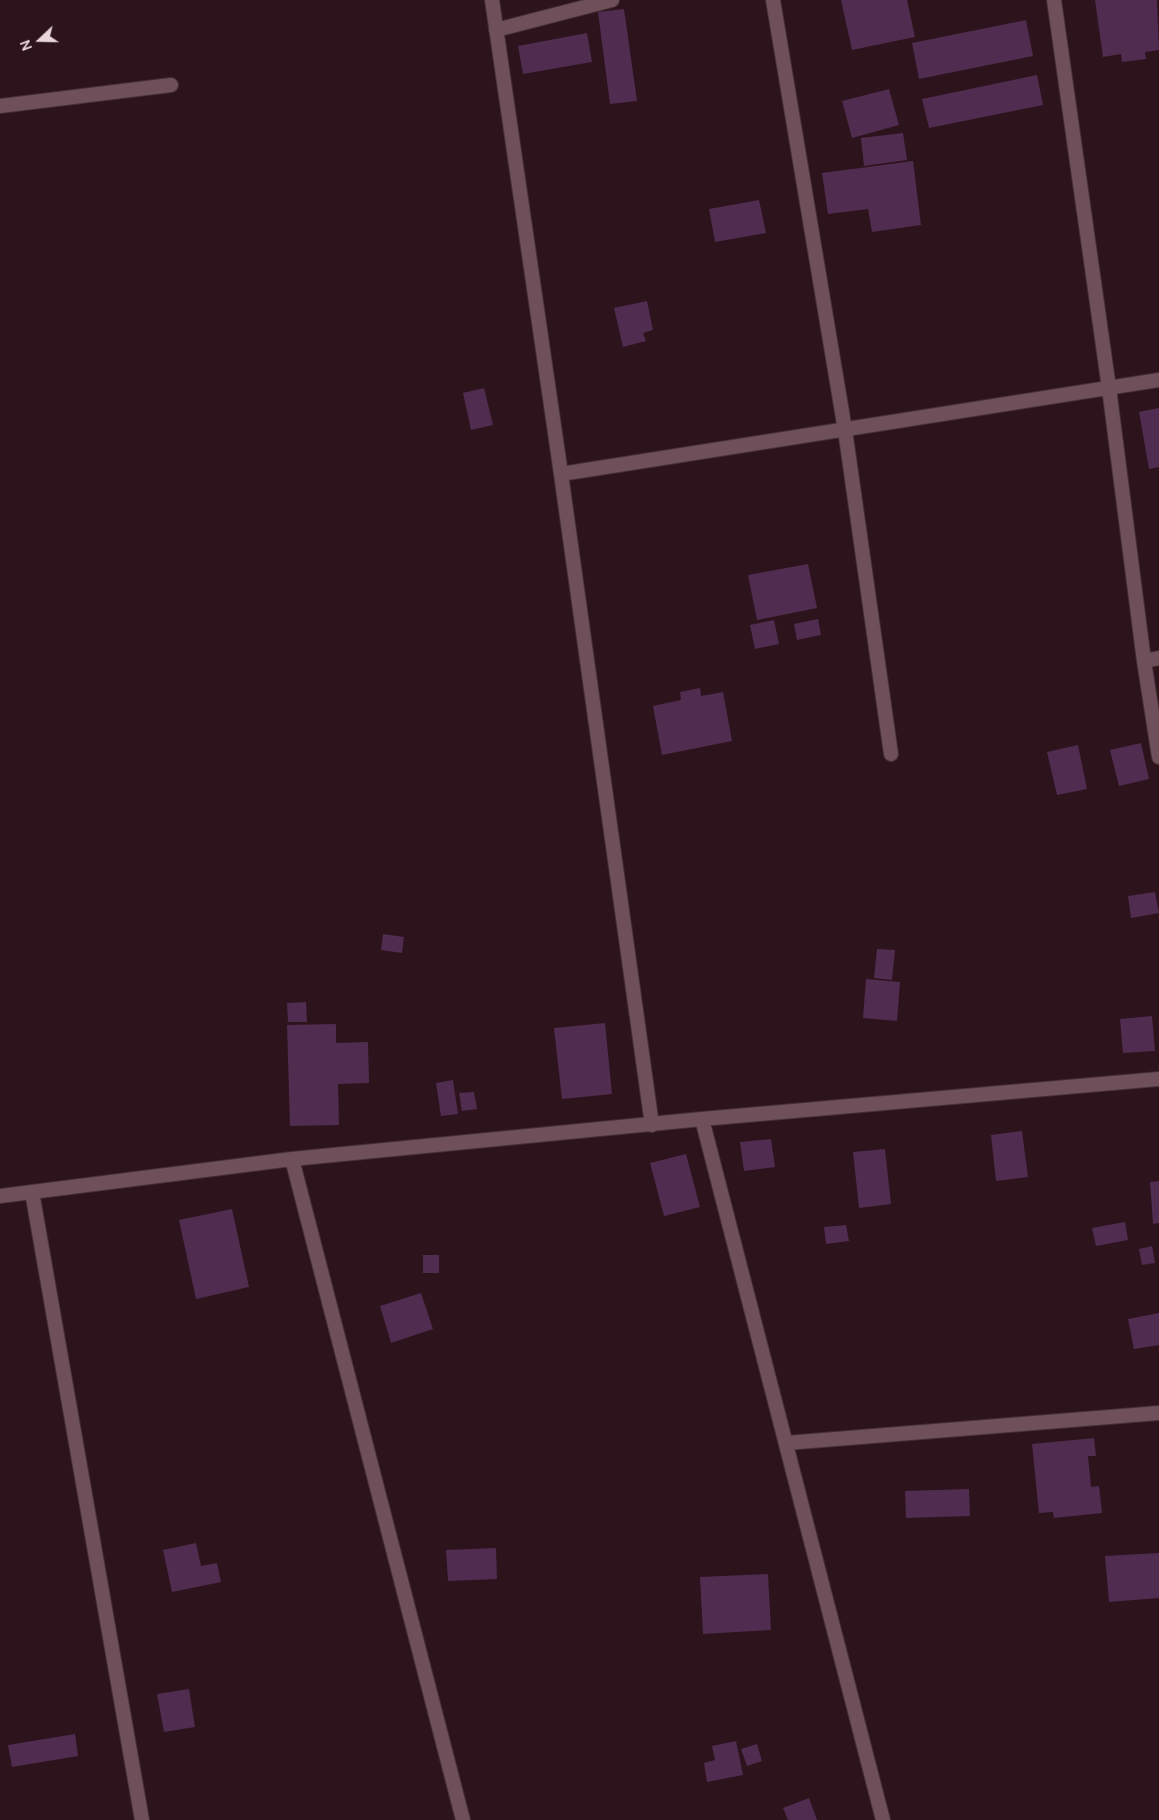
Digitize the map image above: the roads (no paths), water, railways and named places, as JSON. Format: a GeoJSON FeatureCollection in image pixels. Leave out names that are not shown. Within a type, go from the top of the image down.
{"type":"FeatureCollection","features":[{"type":"Feature","properties":{"kind":"street"},"geometry":{"type":"LineString","coordinates":[[492,0],[561,474],[652,1125]]}},
{"type":"Feature","properties":{"kind":"street"},"geometry":{"type":"LineString","coordinates":[[496,30],[612,0]]}},
{"type":"Feature","properties":{"kind":"street"},"geometry":{"type":"LineString","coordinates":[[772,0],[845,430],[891,754]]}},
{"type":"Feature","properties":{"kind":"street"},"geometry":{"type":"LineString","coordinates":[[1054,0],[1109,388],[1144,661],[1159,758]]}},
{"type":"Feature","properties":{"kind":"street"},"geometry":{"type":"LineString","coordinates":[[0,106],[172,85]]}},
{"type":"Feature","properties":{"kind":"street"},"geometry":{"type":"LineString","coordinates":[[561,474],[1159,380]]}},
{"type":"Feature","properties":{"kind":"street"},"geometry":{"type":"LineString","coordinates":[[1144,661],[1159,658]]}},
{"type":"Feature","properties":{"kind":"street"},"geometry":{"type":"LineString","coordinates":[[0,1196],[292,1159],[1159,1079]]}},
{"type":"Feature","properties":{"kind":"street"},"geometry":{"type":"LineString","coordinates":[[702,1120],[883,1820]]}},
{"type":"Feature","properties":{"kind":"street"},"geometry":{"type":"LineString","coordinates":[[292,1159],[463,1820]]}},
{"type":"Feature","properties":{"kind":"street"},"geometry":{"type":"LineString","coordinates":[[32,1192],[142,1820]]}},
{"type":"Feature","properties":{"kind":"street"},"geometry":{"type":"LineString","coordinates":[[786,1443],[1159,1413]]}}]}
